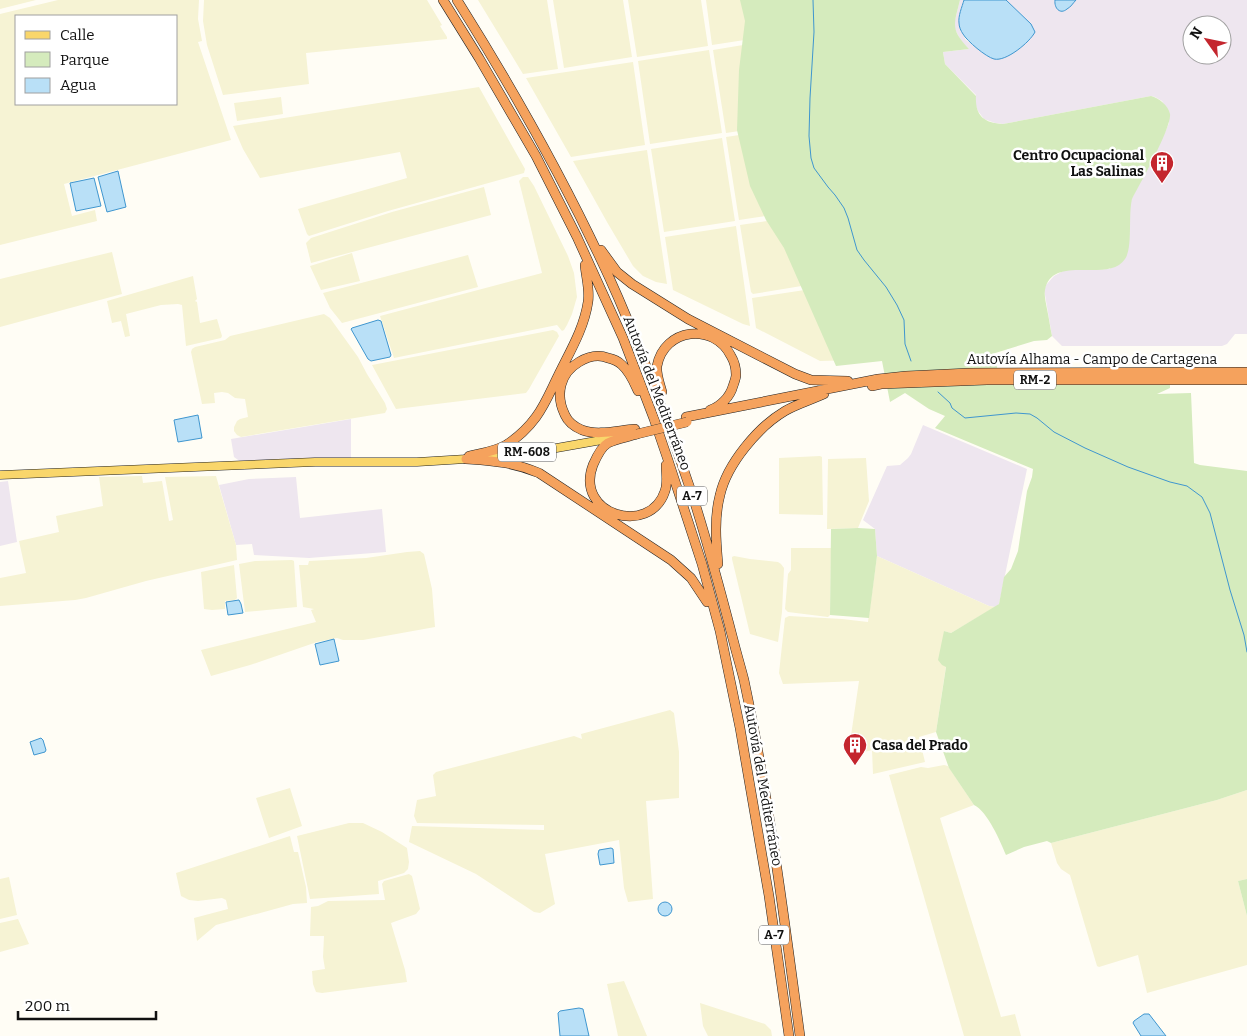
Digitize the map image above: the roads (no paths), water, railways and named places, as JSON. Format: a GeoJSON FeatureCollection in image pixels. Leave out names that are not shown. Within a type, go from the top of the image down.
{"type":"FeatureCollection","features":[{"type":"Feature","properties":{"kind":"highway","name":"Autovía del Mediterráneo"},"geometry":{"type":"LineString","coordinates":[[443,0],[536,156],[577,237],[623,338],[668,460],[702,564],[720,631],[740,728],[760,844],[788,1036]]}},
{"type":"Feature","properties":{"kind":"highway","name":"Autovía del Mediterráneo"},"geometry":{"type":"LineString","coordinates":[[457,0],[511,87],[589,234],[629,326],[673,436],[706,536],[744,679],[773,843],[800,1036]]}},
{"type":"Feature","properties":{"kind":"highway"},"geometry":{"type":"LineString","coordinates":[[514,118],[521,136],[568,228],[634,377],[679,501],[728,674]]}},
{"type":"Feature","properties":{"kind":"highway"},"geometry":{"type":"LineString","coordinates":[[589,234],[617,272],[632,284],[688,319],[795,374],[811,380],[848,381],[873,377],[878,379]]}},
{"type":"Feature","properties":{"kind":"highway"},"geometry":{"type":"LineString","coordinates":[[466,458],[505,446],[530,426],[543,407],[584,318],[589,290],[585,265]]}},
{"type":"Feature","properties":{"kind":"highway"},"geometry":{"type":"LineString","coordinates":[[687,420],[714,408],[725,400],[732,390],[736,375],[733,361],[727,349],[716,338],[705,334],[692,333],[677,338],[667,346],[661,355],[657,367],[658,378],[718,564],[742,662],[744,679]]}},
{"type":"Feature","properties":{"kind":"highway"},"geometry":{"type":"LineString","coordinates":[[636,431],[596,433],[583,431],[567,419],[561,408],[560,388],[564,376],[572,366],[588,357],[601,355],[621,364],[630,374],[641,396]]}},
{"type":"Feature","properties":{"kind":"highway","name":"Autovía Alhama - Campo de Cartagena"},"geometry":{"type":"LineString","coordinates":[[878,379],[969,373],[1247,372]]}},
{"type":"Feature","properties":{"kind":"highway","name":"RM-2"},"geometry":{"type":"LineString","coordinates":[[636,431],[878,379]]}},
{"type":"Feature","properties":{"kind":"highway","name":"Autovía Alhama - Campo de Cartagena"},"geometry":{"type":"LineString","coordinates":[[824,394],[881,384],[987,380],[1247,380]]}},
{"type":"Feature","properties":{"kind":"highway"},"geometry":{"type":"LineString","coordinates":[[718,564],[715,532],[717,512],[720,493],[732,466],[749,442],[768,423],[785,412],[824,394]]}},
{"type":"Feature","properties":{"kind":"highway","name":"RM-2"},"geometry":{"type":"LineString","coordinates":[[687,420],[768,407],[824,394]]}},
{"type":"Feature","properties":{"kind":"highway"},"geometry":{"type":"LineString","coordinates":[[636,431],[606,444],[594,463],[590,473],[589,484],[599,504],[609,512],[622,516],[644,514],[652,510],[662,498],[666,489],[666,464]]}},
{"type":"Feature","properties":{"kind":"highway"},"geometry":{"type":"LineString","coordinates":[[466,458],[513,463],[539,473],[682,568],[707,602]]}},
{"type":"Feature","properties":{"kind":"main road"},"geometry":{"type":"LineString","coordinates":[[0,475],[315,462],[416,462],[466,458],[636,431]]}},
{"type":"Feature","properties":{"kind":"water"},"geometry":{"type":"Polygon","coordinates":[[[964,0],[1006,0],[1031,24],[1035,32],[1023,46],[1011,54],[999,59],[991,58],[972,44],[961,30],[959,17],[964,0]]]}},
{"type":"Feature","properties":{"kind":"water"},"geometry":{"type":"Polygon","coordinates":[[[1055,0],[1076,0],[1070,7],[1060,11],[1055,0]]]}},
{"type":"Feature","properties":{"kind":"water"},"geometry":{"type":"Polygon","coordinates":[[[118,171],[126,207],[107,212],[98,177],[118,171]]]}},
{"type":"Feature","properties":{"kind":"water"},"geometry":{"type":"Polygon","coordinates":[[[94,178],[101,206],[76,211],[70,183],[94,178]]]}},
{"type":"Feature","properties":{"kind":"water"},"geometry":{"type":"Polygon","coordinates":[[[378,320],[381,321],[391,355],[390,357],[371,361],[351,329],[378,320]]]}},
{"type":"Feature","properties":{"kind":"water"},"geometry":{"type":"Polygon","coordinates":[[[198,415],[202,438],[178,442],[174,420],[198,415]]]}},
{"type":"Feature","properties":{"kind":"water"},"geometry":{"type":"Polygon","coordinates":[[[239,600],[243,613],[228,615],[226,602],[239,600]]]}},
{"type":"Feature","properties":{"kind":"water"},"geometry":{"type":"Polygon","coordinates":[[[334,639],[339,661],[320,665],[315,644],[334,639]]]}},
{"type":"Feature","properties":{"kind":"water"},"geometry":{"type":"Polygon","coordinates":[[[41,738],[46,750],[34,755],[30,742],[41,738]]]}},
{"type":"Feature","properties":{"kind":"water"},"geometry":{"type":"Polygon","coordinates":[[[613,849],[614,863],[600,865],[599,850],[613,849]]]}},
{"type":"Feature","properties":{"kind":"water"},"geometry":{"type":"Polygon","coordinates":[[[662,902],[668,902],[672,909],[668,916],[662,916],[658,912],[658,906],[662,902]]]}},
{"type":"Feature","properties":{"kind":"water"},"geometry":{"type":"Polygon","coordinates":[[[579,1008],[583,1009],[589,1036],[560,1036],[558,1013],[579,1008]]]}},
{"type":"Feature","properties":{"kind":"water"},"geometry":{"type":"Polygon","coordinates":[[[1144,1014],[1149,1014],[1166,1036],[1141,1036],[1133,1023],[1144,1014]]]}},
{"type":"Feature","properties":{"kind":"waterway"},"geometry":{"type":"LineString","coordinates":[[813,0],[814,32],[809,136],[811,158],[814,168],[844,208],[857,250],[886,287],[897,305],[904,320],[905,344],[911,361]]}},
{"type":"Feature","properties":{"kind":"waterway"},"geometry":{"type":"LineString","coordinates":[[938,392],[950,403],[952,408],[965,418],[1016,413],[1030,414],[1054,432],[1085,448],[1128,467],[1187,486],[1202,497],[1210,513],[1247,652]]}},
{"type":"Feature","properties":{"kind":"place","name":"Centro Ocupacional Las Salinas"},"geometry":{"type":"Point","coordinates":[1162,184]}},
{"type":"Feature","properties":{"kind":"place","name":"Casa del Prado"},"geometry":{"type":"Point","coordinates":[855,766]}}]}
